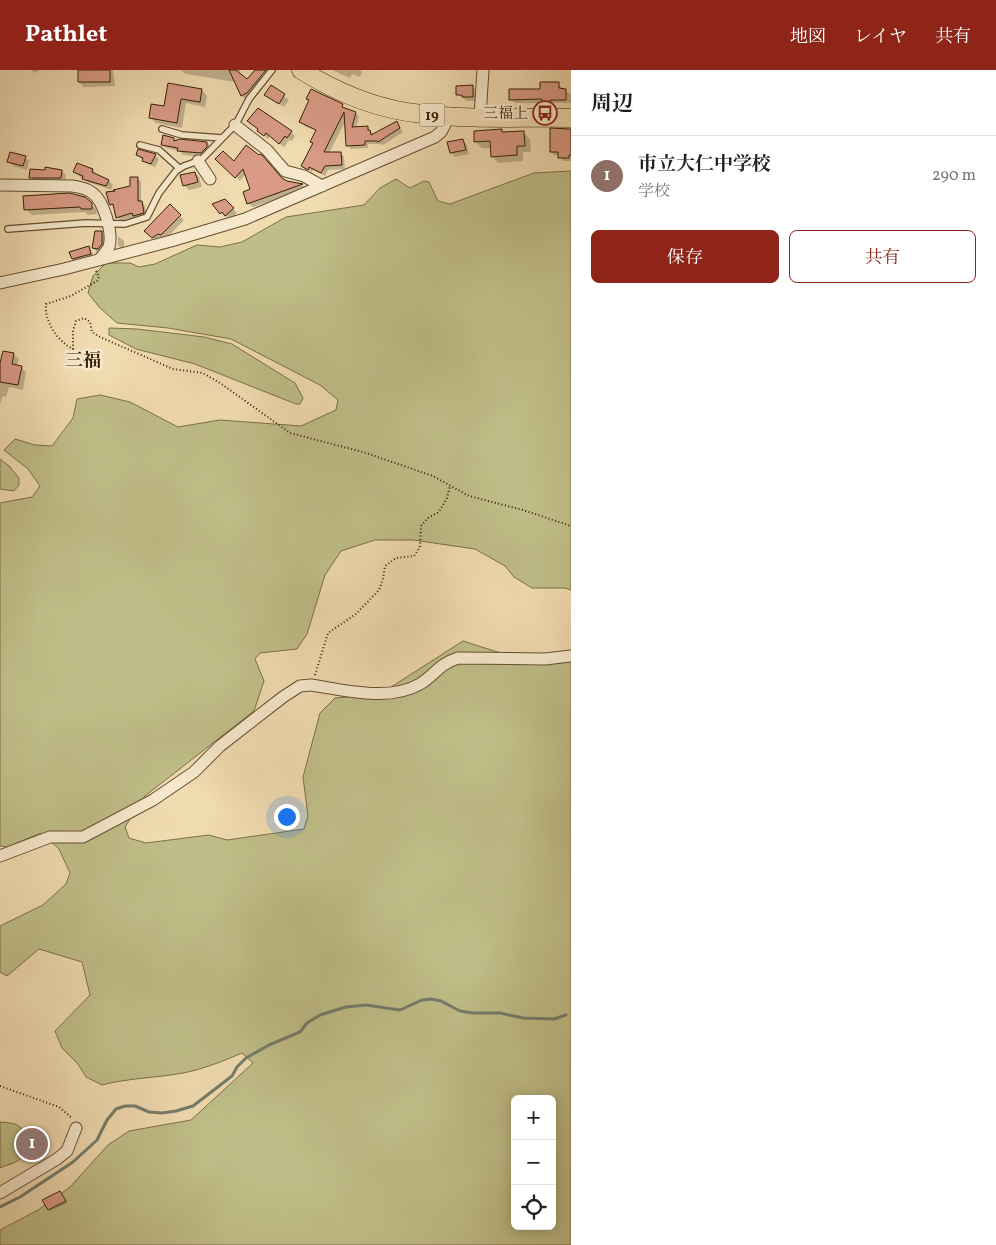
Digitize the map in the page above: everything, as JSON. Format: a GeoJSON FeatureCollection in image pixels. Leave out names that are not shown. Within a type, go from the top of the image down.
{"type":"FeatureCollection","features":[{"type":"Feature","properties":{"kind":"main road","name":"19"},"geometry":{"type":"LineString","coordinates":[[301,70],[340,92],[370,103],[422,114],[571,118]]}},
{"type":"Feature","properties":{"kind":"street"},"geometry":{"type":"LineString","coordinates":[[480,117],[484,70]]}},
{"type":"Feature","properties":{"kind":"street"},"geometry":{"type":"LineString","coordinates":[[1,284],[97,265],[245,219],[435,137],[441,132],[449,116]]}},
{"type":"Feature","properties":{"kind":"street"},"geometry":{"type":"LineString","coordinates":[[235,125],[267,150],[285,171],[304,176],[322,186]]}},
{"type":"Feature","properties":{"kind":"street"},"geometry":{"type":"LineString","coordinates":[[198,161],[210,179]]}},
{"type":"Feature","properties":{"kind":"street"},"geometry":{"type":"LineString","coordinates":[[0,185],[72,186],[92,192],[98,197],[104,207],[108,225],[109,247],[97,265]]}},
{"type":"Feature","properties":{"kind":"street"},"geometry":{"type":"LineString","coordinates":[[0,856],[50,837],[83,837],[153,800],[194,772],[220,746],[300,686],[311,685],[388,695],[420,684],[445,662],[458,658],[545,659],[571,656]]}},
{"type":"Feature","properties":{"kind":"street"},"geometry":{"type":"LineString","coordinates":[[0,1193],[67,1151],[76,1128]]}},
{"type":"Feature","properties":{"kind":"lane"},"geometry":{"type":"LineString","coordinates":[[8,229],[68,224],[131,224],[147,217],[159,193],[179,168],[205,157],[235,125],[249,99],[272,70]]}},
{"type":"Feature","properties":{"kind":"lane"},"geometry":{"type":"LineString","coordinates":[[162,129],[182,134],[222,138]]}},
{"type":"Feature","properties":{"kind":"lane"},"geometry":{"type":"LineString","coordinates":[[140,144],[160,150],[179,168]]}},
{"type":"Feature","properties":{"kind":"path"},"geometry":{"type":"LineString","coordinates":[[97,265],[99,274],[97,281],[71,296],[46,304],[45,312],[54,332],[67,346],[73,349],[76,321],[84,318],[90,322],[92,332],[100,337],[173,369],[203,373],[224,385],[290,433],[363,452],[433,476],[469,496],[523,510],[571,526]]}},
{"type":"Feature","properties":{"kind":"path"},"geometry":{"type":"LineString","coordinates":[[311,685],[328,633],[356,614],[379,590],[385,566],[396,558],[414,556],[420,547],[421,526],[428,518],[439,512],[448,498],[450,486]]}},
{"type":"Feature","properties":{"kind":"path"},"geometry":{"type":"LineString","coordinates":[[0,1086],[60,1106],[70,1114],[76,1128]]}},
{"type":"Feature","properties":{"kind":"shaded area"},"geometry":{"type":"Polygon","coordinates":[[[571,171],[571,590],[565,588],[532,588],[514,577],[505,566],[475,549],[413,540],[375,540],[341,551],[325,575],[307,634],[297,649],[260,653],[255,659],[264,681],[254,711],[145,796],[125,827],[129,838],[146,843],[209,835],[227,840],[304,829],[308,816],[303,777],[320,713],[335,698],[380,694],[463,641],[534,661],[562,663],[571,660],[571,1245],[0,1245],[0,1230],[38,1210],[70,1187],[108,1145],[129,1131],[191,1120],[253,1063],[242,1053],[191,1071],[102,1085],[86,1077],[78,1064],[62,1048],[55,1031],[90,995],[82,962],[39,949],[7,976],[0,972],[0,926],[43,905],[66,884],[70,873],[59,849],[41,833],[7,847],[0,846],[0,503],[32,497],[40,486],[28,469],[4,450],[15,439],[35,445],[52,446],[73,418],[77,399],[100,395],[130,402],[178,427],[220,420],[301,426],[336,410],[338,400],[320,385],[231,339],[168,328],[117,323],[100,308],[88,293],[93,276],[106,263],[130,263],[139,267],[155,264],[197,245],[220,247],[242,242],[286,217],[364,205],[380,188],[396,179],[410,188],[424,181],[429,182],[438,201],[450,204],[534,173],[571,171]]]}},
{"type":"Feature","properties":{"kind":"shaded area"},"geometry":{"type":"Polygon","coordinates":[[[109,328],[137,329],[204,337],[232,344],[295,383],[303,398],[300,404],[296,404],[195,364],[136,349],[109,335],[109,328]]]}},
{"type":"Feature","properties":{"kind":"shaded area"},"geometry":{"type":"Polygon","coordinates":[[[0,459],[19,478],[19,485],[14,491],[0,489],[0,459]]]}},
{"type":"Feature","properties":{"kind":"shaded area"},"geometry":{"type":"Polygon","coordinates":[[[0,1122],[13,1123],[23,1130],[26,1139],[26,1149],[22,1157],[15,1163],[0,1168],[0,1122]]]}},
{"type":"Feature","properties":{"kind":"building"},"geometry":{"type":"Polygon","coordinates":[[[78,70],[110,70],[110,82],[78,82],[78,70]]]}},
{"type":"Feature","properties":{"kind":"building"},"geometry":{"type":"Polygon","coordinates":[[[229,70],[236,70],[247,79],[255,70],[266,70],[247,93],[241,96],[229,70]]]}},
{"type":"Feature","properties":{"kind":"building"},"geometry":{"type":"Polygon","coordinates":[[[540,82],[559,82],[559,88],[566,89],[566,100],[550,100],[550,107],[542,107],[542,99],[509,100],[509,89],[540,89],[540,82]]]}},
{"type":"Feature","properties":{"kind":"building"},"geometry":{"type":"Polygon","coordinates":[[[168,83],[202,89],[200,102],[181,99],[177,123],[149,118],[151,104],[164,106],[168,83]]]}},
{"type":"Feature","properties":{"kind":"building"},"geometry":{"type":"Polygon","coordinates":[[[271,85],[285,94],[279,104],[264,95],[271,85]]]}},
{"type":"Feature","properties":{"kind":"building"},"geometry":{"type":"Polygon","coordinates":[[[473,85],[473,97],[456,95],[456,86],[473,85]]]}},
{"type":"Feature","properties":{"kind":"building"},"geometry":{"type":"Polygon","coordinates":[[[311,89],[343,104],[342,107],[356,112],[352,127],[368,126],[371,135],[397,121],[400,128],[378,142],[365,141],[365,145],[346,146],[344,112],[324,152],[341,152],[342,165],[325,166],[321,173],[309,167],[308,170],[301,166],[313,143],[310,142],[316,130],[299,122],[309,100],[306,99],[311,89]]]}},
{"type":"Feature","properties":{"kind":"building"},"geometry":{"type":"Polygon","coordinates":[[[258,108],[292,131],[287,138],[285,136],[279,144],[266,133],[264,136],[257,131],[258,129],[247,121],[258,108]]]}},
{"type":"Feature","properties":{"kind":"building"},"geometry":{"type":"Polygon","coordinates":[[[550,128],[571,129],[571,155],[569,155],[569,158],[558,158],[558,152],[550,152],[550,128]]]}},
{"type":"Feature","properties":{"kind":"building"},"geometry":{"type":"Polygon","coordinates":[[[502,129],[502,132],[524,131],[525,146],[517,146],[517,155],[491,157],[490,141],[474,142],[474,131],[502,129]]]}},
{"type":"Feature","properties":{"kind":"building"},"geometry":{"type":"Polygon","coordinates":[[[163,135],[174,138],[174,141],[180,139],[207,142],[207,147],[201,153],[177,151],[178,148],[161,145],[163,135]]]}},
{"type":"Feature","properties":{"kind":"building"},"geometry":{"type":"Polygon","coordinates":[[[463,139],[466,150],[450,153],[447,142],[463,139]]]}},
{"type":"Feature","properties":{"kind":"building"},"geometry":{"type":"Polygon","coordinates":[[[246,145],[259,155],[262,155],[282,178],[287,181],[303,184],[247,204],[243,192],[250,189],[243,169],[235,178],[215,159],[223,151],[234,161],[246,145]]]}},
{"type":"Feature","properties":{"kind":"building"},"geometry":{"type":"Polygon","coordinates":[[[138,149],[156,154],[151,164],[142,161],[143,158],[136,155],[138,149]]]}},
{"type":"Feature","properties":{"kind":"building"},"geometry":{"type":"Polygon","coordinates":[[[10,152],[26,156],[23,166],[7,162],[10,152]]]}},
{"type":"Feature","properties":{"kind":"building"},"geometry":{"type":"Polygon","coordinates":[[[77,163],[93,169],[92,172],[109,180],[106,186],[82,179],[83,176],[73,172],[77,163]]]}},
{"type":"Feature","properties":{"kind":"building"},"geometry":{"type":"Polygon","coordinates":[[[45,167],[62,170],[61,178],[29,178],[30,169],[45,170],[45,167]]]}},
{"type":"Feature","properties":{"kind":"building"},"geometry":{"type":"Polygon","coordinates":[[[195,172],[198,182],[183,186],[180,175],[195,172]]]}},
{"type":"Feature","properties":{"kind":"building"},"geometry":{"type":"Polygon","coordinates":[[[130,177],[138,177],[138,201],[142,201],[144,213],[133,216],[132,213],[116,218],[113,204],[110,205],[106,192],[130,186],[130,177]]]}},
{"type":"Feature","properties":{"kind":"building"},"geometry":{"type":"Polygon","coordinates":[[[69,193],[85,197],[92,203],[92,209],[81,209],[80,207],[24,210],[23,196],[69,193]]]}},
{"type":"Feature","properties":{"kind":"building"},"geometry":{"type":"Polygon","coordinates":[[[225,199],[234,208],[225,216],[222,212],[220,214],[212,204],[225,199]]]}},
{"type":"Feature","properties":{"kind":"building"},"geometry":{"type":"Polygon","coordinates":[[[170,204],[181,215],[161,235],[158,234],[152,238],[144,231],[170,204]]]}},
{"type":"Feature","properties":{"kind":"building"},"geometry":{"type":"Polygon","coordinates":[[[95,231],[102,231],[102,244],[98,249],[92,248],[95,231]]]}},
{"type":"Feature","properties":{"kind":"building"},"geometry":{"type":"Polygon","coordinates":[[[89,246],[91,254],[72,259],[69,252],[89,246]]]}},
{"type":"Feature","properties":{"kind":"building"},"geometry":{"type":"Polygon","coordinates":[[[3,351],[14,353],[12,364],[22,366],[18,385],[0,382],[0,363],[3,351]]]}},
{"type":"Feature","properties":{"kind":"building"},"geometry":{"type":"Polygon","coordinates":[[[60,1191],[66,1201],[48,1210],[42,1200],[60,1191]]]}},
{"type":"Feature","properties":{"kind":"waterway"},"geometry":{"type":"LineString","coordinates":[[0,1207],[20,1197],[73,1162],[97,1140],[107,1120],[116,1109],[125,1106],[135,1106],[149,1112],[162,1113],[193,1106],[232,1076],[237,1067],[246,1058],[269,1045],[300,1032],[307,1023],[320,1015],[346,1007],[366,1005],[400,1010],[422,1000],[431,999],[441,1001],[460,1011],[473,1013],[500,1013],[523,1018],[554,1019],[566,1015]]}},
{"type":"Feature","properties":{"kind":"place","name":"三福上"},"geometry":{"type":"Point","coordinates":[545,113]}},
{"type":"Feature","properties":{"kind":"place","name":"市立大仁中学校"},"geometry":{"type":"Point","coordinates":[32,1144]}},
{"type":"Feature","properties":{"kind":"district","name":"三福"},"geometry":{"type":"Point","coordinates":[83,360]}}]}
